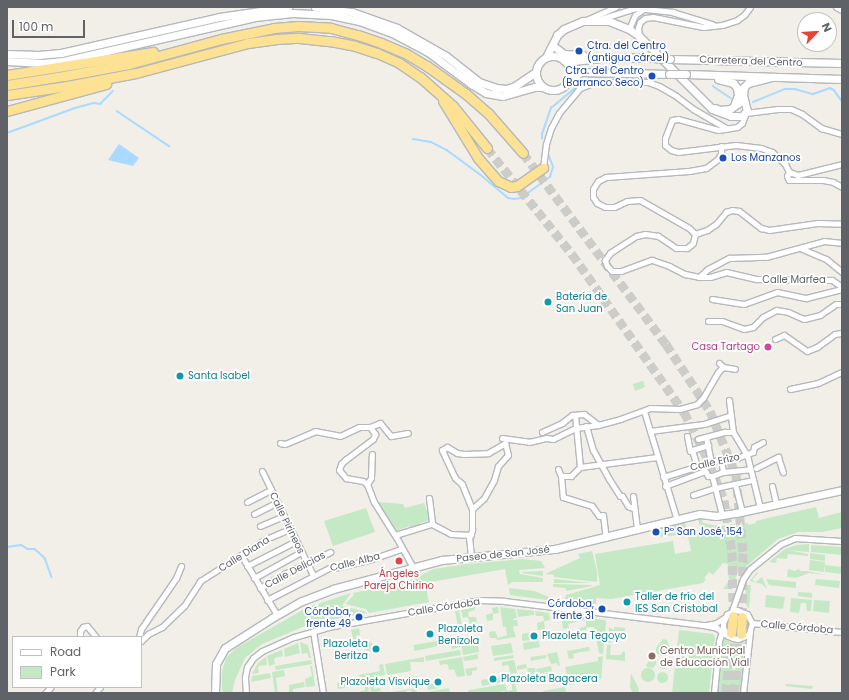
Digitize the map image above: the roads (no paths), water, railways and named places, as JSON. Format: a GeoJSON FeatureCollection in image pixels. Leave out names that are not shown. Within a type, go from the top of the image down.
{"type":"FeatureCollection","features":[{"type":"Feature","properties":{"kind":"highway"},"geometry":{"type":"LineString","coordinates":[[7,75],[139,55],[274,28],[298,26],[331,28],[381,43],[405,53],[427,66],[466,94],[505,131],[523,153]]}},
{"type":"Feature","properties":{"kind":"highway"},"geometry":{"type":"LineString","coordinates":[[7,95],[67,86],[136,73],[248,43],[299,38],[336,42],[378,53],[399,63],[434,88],[453,106],[487,148]]}},
{"type":"Feature","properties":{"kind":"highway"},"geometry":{"type":"LineString","coordinates":[[7,85],[128,64],[221,39]]}},
{"type":"Feature","properties":{"kind":"highway"},"geometry":{"type":"LineString","coordinates":[[7,111],[121,79],[136,73]]}},
{"type":"Feature","properties":{"kind":"highway"},"geometry":{"type":"LineString","coordinates":[[434,88],[478,158],[498,181],[511,187],[517,186],[543,168]]}},
{"type":"Feature","properties":{"kind":"highway"},"geometry":{"type":"LineString","coordinates":[[729,615],[729,632]]}},
{"type":"Feature","properties":{"kind":"highway"},"geometry":{"type":"LineString","coordinates":[[729,632],[742,616]]}},
{"type":"Feature","properties":{"kind":"main road"},"geometry":{"type":"LineString","coordinates":[[7,54],[38,56],[61,53],[219,17],[288,7]]}},
{"type":"Feature","properties":{"kind":"main road"},"geometry":{"type":"LineString","coordinates":[[315,7],[352,12],[397,28],[446,56],[479,82],[496,88],[506,89],[515,86],[536,72]]}},
{"type":"Feature","properties":{"kind":"main road"},"geometry":{"type":"LineString","coordinates":[[7,61],[43,63],[63,60],[255,17],[293,13],[331,15],[359,21],[392,33],[428,52],[471,84],[486,93],[503,96],[535,87],[543,87],[553,90],[566,84],[569,79],[569,69],[561,59],[556,48],[557,35]]}},
{"type":"Feature","properties":{"kind":"main road"},"geometry":{"type":"LineString","coordinates":[[543,87],[538,80],[536,72],[540,61],[546,57],[557,35],[573,24],[583,21],[609,21],[639,36],[712,109],[717,112],[743,112]]}},
{"type":"Feature","properties":{"kind":"main road"},"geometry":{"type":"LineString","coordinates":[[556,48],[569,56],[589,55],[596,57]]}},
{"type":"Feature","properties":{"kind":"main road"},"geometry":{"type":"LineString","coordinates":[[546,57],[561,59]]}},
{"type":"Feature","properties":{"kind":"main road","name":"Carretera del Centro"},"geometry":{"type":"LineString","coordinates":[[561,59],[573,61],[596,57],[670,58],[842,63]]}},
{"type":"Feature","properties":{"kind":"main road","name":"Carretera del Centro"},"geometry":{"type":"LineString","coordinates":[[569,79],[581,72],[842,79]]}},
{"type":"Feature","properties":{"kind":"main road"},"geometry":{"type":"LineString","coordinates":[[700,75],[733,83],[737,88],[738,95],[734,105],[734,113],[743,112]]}},
{"type":"Feature","properties":{"kind":"main road"},"geometry":{"type":"LineString","coordinates":[[743,112],[744,87],[748,83],[772,77]]}},
{"type":"Feature","properties":{"kind":"main road"},"geometry":{"type":"LineString","coordinates":[[707,103],[720,110],[742,102],[743,112]]}},
{"type":"Feature","properties":{"kind":"main road","name":"Paseo de San José"},"geometry":{"type":"LineString","coordinates":[[215,693],[216,664],[225,648],[302,601],[333,589],[442,560],[470,556],[555,549],[606,538],[700,514],[722,515],[742,512],[842,490]]}},
{"type":"Feature","properties":{"kind":"street"},"geometry":{"type":"LineString","coordinates":[[583,21],[616,7]]}},
{"type":"Feature","properties":{"kind":"street"},"geometry":{"type":"LineString","coordinates":[[658,7],[715,25]]}},
{"type":"Feature","properties":{"kind":"street"},"geometry":{"type":"LineString","coordinates":[[639,36],[638,28],[640,22],[645,18],[653,17],[703,27],[737,20],[744,15],[750,7]]}},
{"type":"Feature","properties":{"kind":"street"},"geometry":{"type":"LineString","coordinates":[[836,7],[842,10]]}},
{"type":"Feature","properties":{"kind":"street"},"geometry":{"type":"LineString","coordinates":[[596,20],[636,8],[674,12]]}},
{"type":"Feature","properties":{"kind":"street"},"geometry":{"type":"LineString","coordinates":[[629,30],[635,16],[647,8]]}},
{"type":"Feature","properties":{"kind":"street"},"geometry":{"type":"LineString","coordinates":[[543,168],[546,144],[551,128],[559,113],[580,88],[593,83],[648,82],[659,86],[676,96],[692,109],[727,128]]}},
{"type":"Feature","properties":{"kind":"street"},"geometry":{"type":"LineString","coordinates":[[842,134],[821,128],[802,114],[791,110],[778,109],[759,113],[743,112],[742,123],[735,128],[713,130],[678,119],[672,120],[665,138],[666,145],[671,150],[678,152],[721,146],[761,148],[772,152],[785,164],[789,172],[787,176],[789,180],[823,180],[833,182],[842,187]]}},
{"type":"Feature","properties":{"kind":"street"},"geometry":{"type":"LineString","coordinates":[[695,234],[689,228],[640,200],[627,201],[614,207],[605,207],[597,203],[593,197],[593,189],[598,181],[606,178],[689,172],[706,168],[718,159],[721,154],[721,146]]}},
{"type":"Feature","properties":{"kind":"street"},"geometry":{"type":"LineString","coordinates":[[789,172],[798,175],[842,164]]}},
{"type":"Feature","properties":{"kind":"street"},"geometry":{"type":"LineString","coordinates":[[695,234],[707,230],[716,224],[726,212],[732,210],[739,211],[761,228],[768,230],[818,223],[842,224]]}},
{"type":"Feature","properties":{"kind":"street"},"geometry":{"type":"LineString","coordinates":[[695,234],[693,243],[687,248],[676,248],[658,236],[645,234],[636,236],[610,253],[605,260],[607,266],[612,271],[628,270],[652,260],[685,274],[699,277],[708,269],[729,258],[766,257],[824,241],[842,243]]}},
{"type":"Feature","properties":{"kind":"street"},"geometry":{"type":"LineString","coordinates":[[799,248],[816,254],[842,272]]}},
{"type":"Feature","properties":{"kind":"street","name":"Calle Marfea"},"geometry":{"type":"LineString","coordinates":[[699,277],[710,277],[726,272],[757,279],[832,280],[842,287]]}},
{"type":"Feature","properties":{"kind":"street"},"geometry":{"type":"LineString","coordinates":[[712,299],[744,304],[777,292],[806,298],[842,287]]}},
{"type":"Feature","properties":{"kind":"street"},"geometry":{"type":"LineString","coordinates":[[708,320],[722,321],[744,329],[753,327],[763,317],[776,310],[788,312],[804,319],[820,315],[836,304],[842,304]]}},
{"type":"Feature","properties":{"kind":"street"},"geometry":{"type":"LineString","coordinates":[[775,339],[784,335],[807,351],[836,334],[842,333]]}},
{"type":"Feature","properties":{"kind":"street"},"geometry":{"type":"LineString","coordinates":[[470,556],[469,538],[471,535],[473,516],[472,508],[462,484],[455,478],[442,450],[447,447],[457,453],[488,453],[503,440],[529,442],[546,438],[553,439],[576,428],[598,424],[650,408],[680,409],[697,404],[703,398],[721,365],[735,369]]}},
{"type":"Feature","properties":{"kind":"street"},"geometry":{"type":"LineString","coordinates":[[790,389],[818,383],[842,372]]}},
{"type":"Feature","properties":{"kind":"street"},"geometry":{"type":"LineString","coordinates":[[729,400],[734,432],[753,469],[753,480],[760,508]]}},
{"type":"Feature","properties":{"kind":"street"},"geometry":{"type":"LineString","coordinates":[[644,411],[662,477],[677,520]]}},
{"type":"Feature","properties":{"kind":"street"},"geometry":{"type":"LineString","coordinates":[[542,432],[575,415],[584,414],[598,424]]}},
{"type":"Feature","properties":{"kind":"street"},"geometry":{"type":"LineString","coordinates":[[575,415],[580,467]]}},
{"type":"Feature","properties":{"kind":"street"},"geometry":{"type":"LineString","coordinates":[[650,431],[704,424],[731,415]]}},
{"type":"Feature","properties":{"kind":"street"},"geometry":{"type":"LineString","coordinates":[[280,443],[285,444],[315,431],[340,436],[360,427],[370,427],[380,423],[391,436],[408,433]]}},
{"type":"Feature","properties":{"kind":"street"},"geometry":{"type":"LineString","coordinates":[[586,426],[590,441],[620,496],[622,496],[628,506],[633,508]]}},
{"type":"Feature","properties":{"kind":"street"},"geometry":{"type":"LineString","coordinates":[[370,427],[375,434],[374,439],[346,459],[341,464],[339,470],[346,478],[363,481],[367,484],[374,502],[395,535],[401,549],[413,568]]}},
{"type":"Feature","properties":{"kind":"street"},"geometry":{"type":"LineString","coordinates":[[698,439],[734,432]]}},
{"type":"Feature","properties":{"kind":"street"},"geometry":{"type":"LineString","coordinates":[[687,436],[690,451],[692,450],[699,465],[708,476],[723,472],[753,469],[778,457],[783,472]]}},
{"type":"Feature","properties":{"kind":"street"},"geometry":{"type":"LineString","coordinates":[[706,437],[711,462]]}},
{"type":"Feature","properties":{"kind":"street"},"geometry":{"type":"LineString","coordinates":[[472,508],[484,498],[494,480],[498,466],[508,455],[503,440]]}},
{"type":"Feature","properties":{"kind":"street","name":"Calle Erizo"},"geometry":{"type":"LineString","coordinates":[[662,477],[721,459],[737,458],[747,455],[753,452],[754,447],[763,442]]}},
{"type":"Feature","properties":{"kind":"street"},"geometry":{"type":"LineString","coordinates":[[692,450],[708,445]]}},
{"type":"Feature","properties":{"kind":"street"},"geometry":{"type":"LineString","coordinates":[[367,484],[371,478],[372,454]]}},
{"type":"Feature","properties":{"kind":"street"},"geometry":{"type":"LineString","coordinates":[[561,476],[571,476],[580,467],[657,457]]}},
{"type":"Feature","properties":{"kind":"street"},"geometry":{"type":"LineString","coordinates":[[721,459],[723,472]]}},
{"type":"Feature","properties":{"kind":"street"},"geometry":{"type":"LineString","coordinates":[[558,469],[561,476],[563,497],[592,506],[599,516],[603,515],[606,538]]}},
{"type":"Feature","properties":{"kind":"street","name":"Calle Pirineos"},"geometry":{"type":"LineString","coordinates":[[262,471],[276,503],[313,574]]}},
{"type":"Feature","properties":{"kind":"street"},"geometry":{"type":"LineString","coordinates":[[665,486],[705,471]]}},
{"type":"Feature","properties":{"kind":"street"},"geometry":{"type":"LineString","coordinates":[[712,476],[722,515]]}},
{"type":"Feature","properties":{"kind":"street"},"geometry":{"type":"LineString","coordinates":[[693,495],[715,488],[753,480]]}},
{"type":"Feature","properties":{"kind":"street"},"geometry":{"type":"LineString","coordinates":[[736,484],[742,512]]}},
{"type":"Feature","properties":{"kind":"street"},"geometry":{"type":"LineString","coordinates":[[772,486],[776,504]]}},
{"type":"Feature","properties":{"kind":"street"},"geometry":{"type":"LineString","coordinates":[[247,502],[270,490]]}},
{"type":"Feature","properties":{"kind":"street"},"geometry":{"type":"LineString","coordinates":[[632,496],[637,530]]}},
{"type":"Feature","properties":{"kind":"street"},"geometry":{"type":"LineString","coordinates":[[429,498],[432,524]]}},
{"type":"Feature","properties":{"kind":"street"},"geometry":{"type":"LineString","coordinates":[[254,514],[276,503]]}},
{"type":"Feature","properties":{"kind":"street"},"geometry":{"type":"LineString","coordinates":[[260,526],[283,516]]}},
{"type":"Feature","properties":{"kind":"street"},"geometry":{"type":"LineString","coordinates":[[395,535],[432,524],[451,534],[471,535]]}},
{"type":"Feature","properties":{"kind":"street","name":"Calle Diana"},"geometry":{"type":"LineString","coordinates":[[142,640],[148,634],[162,627],[184,606],[200,581],[266,539],[289,529]]}},
{"type":"Feature","properties":{"kind":"street"},"geometry":{"type":"LineString","coordinates":[[729,615],[743,579],[750,569],[781,544],[795,538],[842,541]]}},
{"type":"Feature","properties":{"kind":"street"},"geometry":{"type":"LineString","coordinates":[[247,566],[296,541]]}},
{"type":"Feature","properties":{"kind":"street","name":"Calle Alba"},"geometry":{"type":"LineString","coordinates":[[268,600],[313,574],[329,568],[369,560],[401,549]]}},
{"type":"Feature","properties":{"kind":"street"},"geometry":{"type":"LineString","coordinates":[[254,578],[301,552]]}},
{"type":"Feature","properties":{"kind":"street","name":"Calle Delicias"},"geometry":{"type":"LineString","coordinates":[[260,588],[307,562],[330,552]]}},
{"type":"Feature","properties":{"kind":"street"},"geometry":{"type":"LineString","coordinates":[[241,555],[277,615]]}},
{"type":"Feature","properties":{"kind":"street"},"geometry":{"type":"LineString","coordinates":[[139,636],[141,628],[176,578],[181,566]]}},
{"type":"Feature","properties":{"kind":"street","name":"Calle Córdoba"},"geometry":{"type":"LineString","coordinates":[[246,693],[245,677],[248,667],[253,658],[262,651],[313,632],[455,604],[492,600],[703,625],[729,632]]}},
{"type":"Feature","properties":{"kind":"street"},"geometry":{"type":"LineString","coordinates":[[729,615],[737,610],[747,614],[752,623],[743,693]]}},
{"type":"Feature","properties":{"kind":"street","name":"Calle Córdoba"},"geometry":{"type":"LineString","coordinates":[[703,625],[716,623],[729,615]]}},
{"type":"Feature","properties":{"kind":"street","name":"Calle Córdoba"},"geometry":{"type":"LineString","coordinates":[[752,623],[842,632]]}},
{"type":"Feature","properties":{"kind":"street"},"geometry":{"type":"LineString","coordinates":[[80,636],[80,631],[83,627],[87,626],[95,636]]}},
{"type":"Feature","properties":{"kind":"street"},"geometry":{"type":"LineString","coordinates":[[711,627],[715,630],[719,638],[714,693]]}},
{"type":"Feature","properties":{"kind":"street"},"geometry":{"type":"LineString","coordinates":[[719,638],[729,632],[738,639],[748,635],[750,630]]}},
{"type":"Feature","properties":{"kind":"street"},"geometry":{"type":"LineString","coordinates":[[313,632],[323,693]]}},
{"type":"Feature","properties":{"kind":"water"},"geometry":{"type":"Polygon","coordinates":[[[119,144],[139,158],[133,166],[108,160],[119,144]]]}},
{"type":"Feature","properties":{"kind":"waterway"},"geometry":{"type":"LineString","coordinates":[[542,139],[542,134],[551,108],[585,80],[594,77],[659,78]]}},
{"type":"Feature","properties":{"kind":"waterway"},"geometry":{"type":"LineString","coordinates":[[713,86],[731,98]]}},
{"type":"Feature","properties":{"kind":"waterway"},"geometry":{"type":"LineString","coordinates":[[753,102],[785,89],[795,89],[813,94],[830,88],[834,90],[842,101]]}},
{"type":"Feature","properties":{"kind":"waterway"},"geometry":{"type":"LineString","coordinates":[[7,133],[75,108],[94,103],[100,104],[113,91]]}},
{"type":"Feature","properties":{"kind":"waterway"},"geometry":{"type":"LineString","coordinates":[[117,111],[169,146]]}},
{"type":"Feature","properties":{"kind":"waterway"},"geometry":{"type":"LineString","coordinates":[[413,139],[431,142],[447,150],[481,175],[508,198],[514,199],[521,198],[550,177],[553,167],[548,154]]}},
{"type":"Feature","properties":{"kind":"waterway"},"geometry":{"type":"LineString","coordinates":[[7,547],[21,545],[28,549],[35,549],[45,558],[52,577]]}},
{"type":"Feature","properties":{"kind":"tunnel"},"geometry":{"type":"LineString","coordinates":[[487,148],[572,254],[684,412],[704,451],[724,500],[732,552],[733,612]]}},
{"type":"Feature","properties":{"kind":"tunnel"},"geometry":{"type":"LineString","coordinates":[[523,153],[666,344],[710,411],[736,475],[743,553],[742,617]]}},
{"type":"Feature","properties":{"kind":"tunnel"},"geometry":{"type":"LineString","coordinates":[[726,693],[731,633]]}},
{"type":"Feature","properties":{"kind":"tunnel"},"geometry":{"type":"LineString","coordinates":[[734,693],[741,634]]}},
{"type":"Feature","properties":{"kind":"place","name":"Ctra. del Centro (antigua cárcel)"},"geometry":{"type":"Point","coordinates":[579,51]}},
{"type":"Feature","properties":{"kind":"place","name":"Ctra. del Centro (Barranco Seco)"},"geometry":{"type":"Point","coordinates":[652,76]}},
{"type":"Feature","properties":{"kind":"place","name":"Los Manzanos"},"geometry":{"type":"Point","coordinates":[723,158]}},
{"type":"Feature","properties":{"kind":"place","name":"Batería de San Juan"},"geometry":{"type":"Point","coordinates":[548,302]}},
{"type":"Feature","properties":{"kind":"place","name":"Casa Tartago"},"geometry":{"type":"Point","coordinates":[768,347]}},
{"type":"Feature","properties":{"kind":"place","name":"Santa Isabel"},"geometry":{"type":"Point","coordinates":[180,376]}},
{"type":"Feature","properties":{"kind":"place","name":"Pº San José, 154"},"geometry":{"type":"Point","coordinates":[656,532]}},
{"type":"Feature","properties":{"kind":"place","name":"Ángeles Pareja Chirino"},"geometry":{"type":"Point","coordinates":[399,561]}},
{"type":"Feature","properties":{"kind":"place","name":"Taller de frío del IES San Cristobal"},"geometry":{"type":"Point","coordinates":[627,602]}},
{"type":"Feature","properties":{"kind":"place","name":"Córdoba, frente 31"},"geometry":{"type":"Point","coordinates":[602,609]}},
{"type":"Feature","properties":{"kind":"place","name":"Córdoba, frente 49"},"geometry":{"type":"Point","coordinates":[359,617]}},
{"type":"Feature","properties":{"kind":"place","name":"Plazoleta Benizola"},"geometry":{"type":"Point","coordinates":[430,634]}},
{"type":"Feature","properties":{"kind":"place","name":"Plazoleta Tegoyo"},"geometry":{"type":"Point","coordinates":[534,636]}},
{"type":"Feature","properties":{"kind":"place","name":"Plazoleta Beritza"},"geometry":{"type":"Point","coordinates":[376,649]}},
{"type":"Feature","properties":{"kind":"place","name":"Centro Municipal de Educación Vial"},"geometry":{"type":"Point","coordinates":[652,656]}},
{"type":"Feature","properties":{"kind":"place","name":"Plazoleta Bagacera"},"geometry":{"type":"Point","coordinates":[493,679]}},
{"type":"Feature","properties":{"kind":"place","name":"Plazoleta Visvique"},"geometry":{"type":"Point","coordinates":[438,682]}}]}
